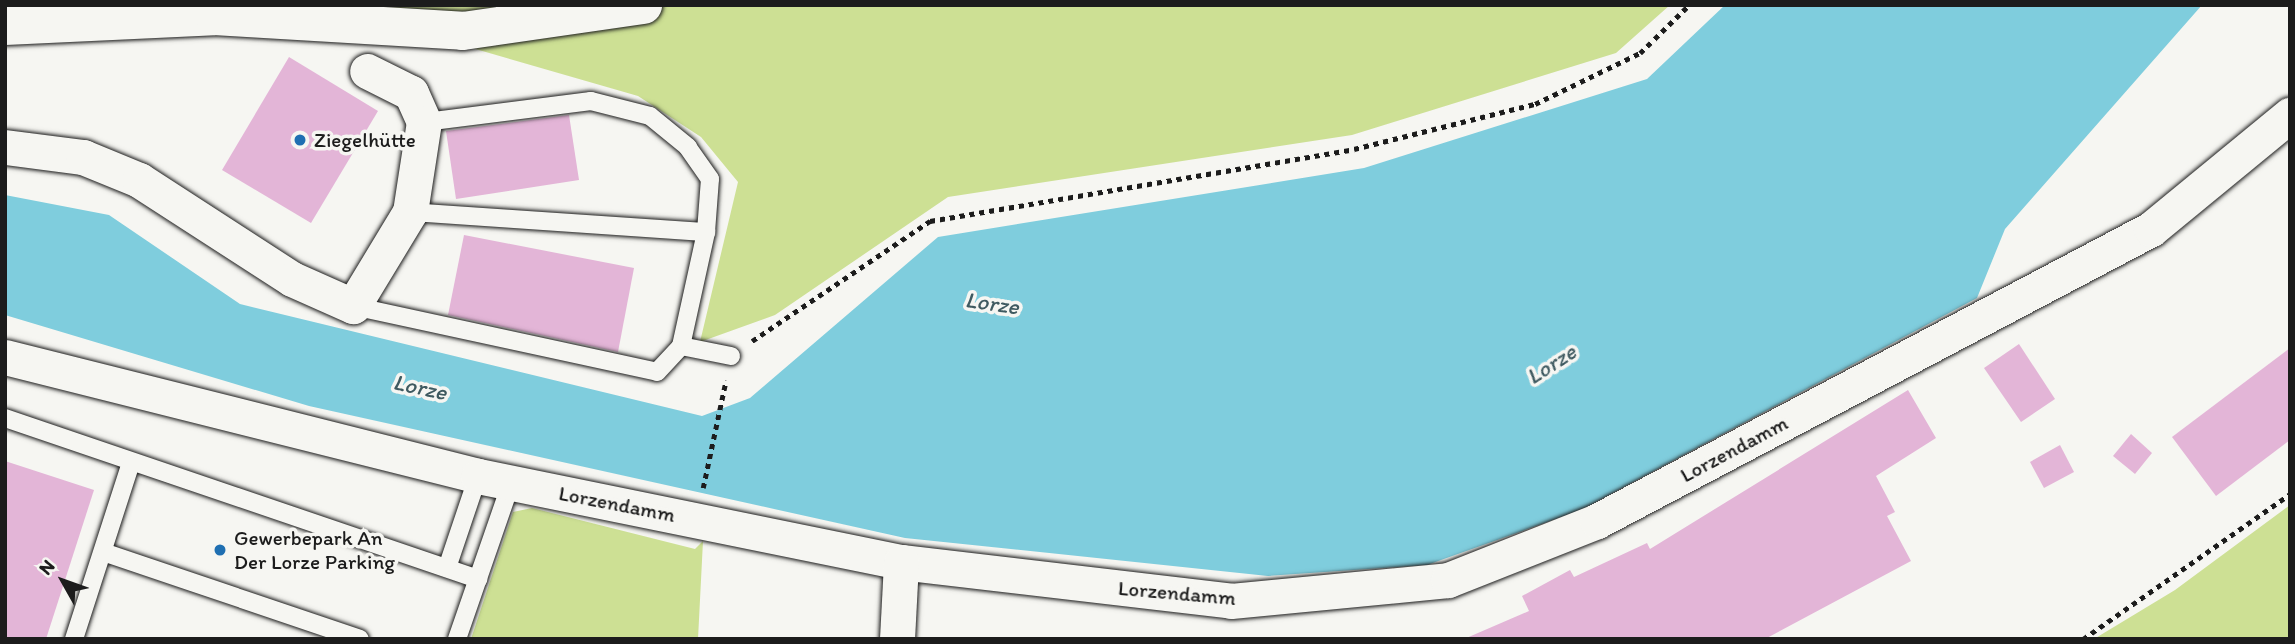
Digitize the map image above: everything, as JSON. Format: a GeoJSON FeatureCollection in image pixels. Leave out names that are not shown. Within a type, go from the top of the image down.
{"type":"FeatureCollection","features":[{"type":"Feature","properties":{"kind":"street"},"geometry":{"type":"LineString","coordinates":[[5,26],[214,16],[463,31],[643,5]]}},
{"type":"Feature","properties":{"kind":"street"},"geometry":{"type":"LineString","coordinates":[[5,147],[83,156],[139,180],[292,278],[353,306],[410,212],[424,122],[411,93],[367,71]]}},
{"type":"Feature","properties":{"kind":"street","name":"Lorzendamm"},"geometry":{"type":"LineString","coordinates":[[5,357],[478,476],[901,562],[1231,600],[1448,580],[1597,522],[2151,229],[2290,115]]}},
{"type":"Feature","properties":{"kind":"street"},"geometry":{"type":"LineString","coordinates":[[897,639],[901,562]]}},
{"type":"Feature","properties":{"kind":"lane"},"geometry":{"type":"LineString","coordinates":[[353,306],[657,372],[681,346],[706,232],[710,179],[688,147],[650,116],[591,101],[424,122]]}},
{"type":"Feature","properties":{"kind":"lane"},"geometry":{"type":"LineString","coordinates":[[410,212],[706,232]]}},
{"type":"Feature","properties":{"kind":"lane"},"geometry":{"type":"LineString","coordinates":[[681,346],[731,356]]}},
{"type":"Feature","properties":{"kind":"lane"},"geometry":{"type":"LineString","coordinates":[[5,418],[478,579]]}},
{"type":"Feature","properties":{"kind":"lane"},"geometry":{"type":"LineString","coordinates":[[81,637],[103,552],[131,463]]}},
{"type":"Feature","properties":{"kind":"lane"},"geometry":{"type":"LineString","coordinates":[[447,568],[478,476]]}},
{"type":"Feature","properties":{"kind":"lane"},"geometry":{"type":"LineString","coordinates":[[457,639],[511,482]]}},
{"type":"Feature","properties":{"kind":"lane"},"geometry":{"type":"LineString","coordinates":[[103,552],[360,639]]}},
{"type":"Feature","properties":{"kind":"path"},"geometry":{"type":"LineString","coordinates":[[696,520],[731,356],[930,221],[1354,149],[1535,104],[1640,53],[1689,5]]}},
{"type":"Feature","properties":{"kind":"path"},"geometry":{"type":"LineString","coordinates":[[2082,639],[2290,494]]}},
{"type":"Feature","properties":{"kind":"green space"},"geometry":{"type":"Polygon","coordinates":[[[323,5],[1670,5],[1616,53],[1352,135],[948,197],[775,315],[700,342],[738,182],[701,137],[638,96],[323,5]]]}},
{"type":"Feature","properties":{"kind":"green space"},"geometry":{"type":"Polygon","coordinates":[[[2290,505],[2290,639],[2094,639],[2175,590],[2290,505]]]}},
{"type":"Feature","properties":{"kind":"green space"},"geometry":{"type":"Polygon","coordinates":[[[532,508],[695,549],[703,541],[698,639],[471,639],[513,512],[532,508]]]}},
{"type":"Feature","properties":{"kind":"water","name":"Lorze"},"geometry":{"type":"Polygon","coordinates":[[[1725,5],[2202,5],[2005,229],[1977,298],[1581,510],[1427,565],[1268,576],[905,538],[309,406],[5,315],[5,195],[109,215],[240,304],[702,416],[750,398],[938,237],[1364,168],[1647,79],[1725,5]]]}},
{"type":"Feature","properties":{"kind":"building","name":"Ziegelhütte"},"geometry":{"type":"Polygon","coordinates":[[[289,57],[378,111],[311,223],[222,170],[289,57]]]}},
{"type":"Feature","properties":{"kind":"building"},"geometry":{"type":"Polygon","coordinates":[[[569,115],[579,180],[456,199],[446,131],[569,115]]]}},
{"type":"Feature","properties":{"kind":"building"},"geometry":{"type":"Polygon","coordinates":[[[464,235],[634,268],[618,352],[448,315],[464,235]]]}},
{"type":"Feature","properties":{"kind":"building"},"geometry":{"type":"Polygon","coordinates":[[[2019,344],[2055,399],[2021,422],[1984,368],[2019,344]]]}},
{"type":"Feature","properties":{"kind":"building"},"geometry":{"type":"Polygon","coordinates":[[[2290,348],[2290,440],[2216,496],[2172,437],[2290,348]]]}},
{"type":"Feature","properties":{"kind":"building"},"geometry":{"type":"Polygon","coordinates":[[[1908,390],[1936,438],[1876,476],[1895,512],[1887,516],[1911,561],[1765,639],[1464,639],[1529,611],[1522,596],[1570,570],[1574,577],[1647,543],[1650,549],[1908,390]]]}},
{"type":"Feature","properties":{"kind":"building"},"geometry":{"type":"Polygon","coordinates":[[[2131,434],[2152,453],[2135,474],[2113,456],[2131,434]]]}},
{"type":"Feature","properties":{"kind":"building"},"geometry":{"type":"Polygon","coordinates":[[[2060,445],[2074,472],[2044,488],[2030,462],[2060,445]]]}},
{"type":"Feature","properties":{"kind":"building"},"geometry":{"type":"Polygon","coordinates":[[[5,461],[94,490],[46,639],[5,639],[5,461]]]}},
{"type":"Feature","properties":{"kind":"place","name":"Ziegelhütte"},"geometry":{"type":"Point","coordinates":[300,140]}},
{"type":"Feature","properties":{"kind":"place","name":"Gewerbepark An Der Lorze Parking"},"geometry":{"type":"Point","coordinates":[220,550]}}]}
